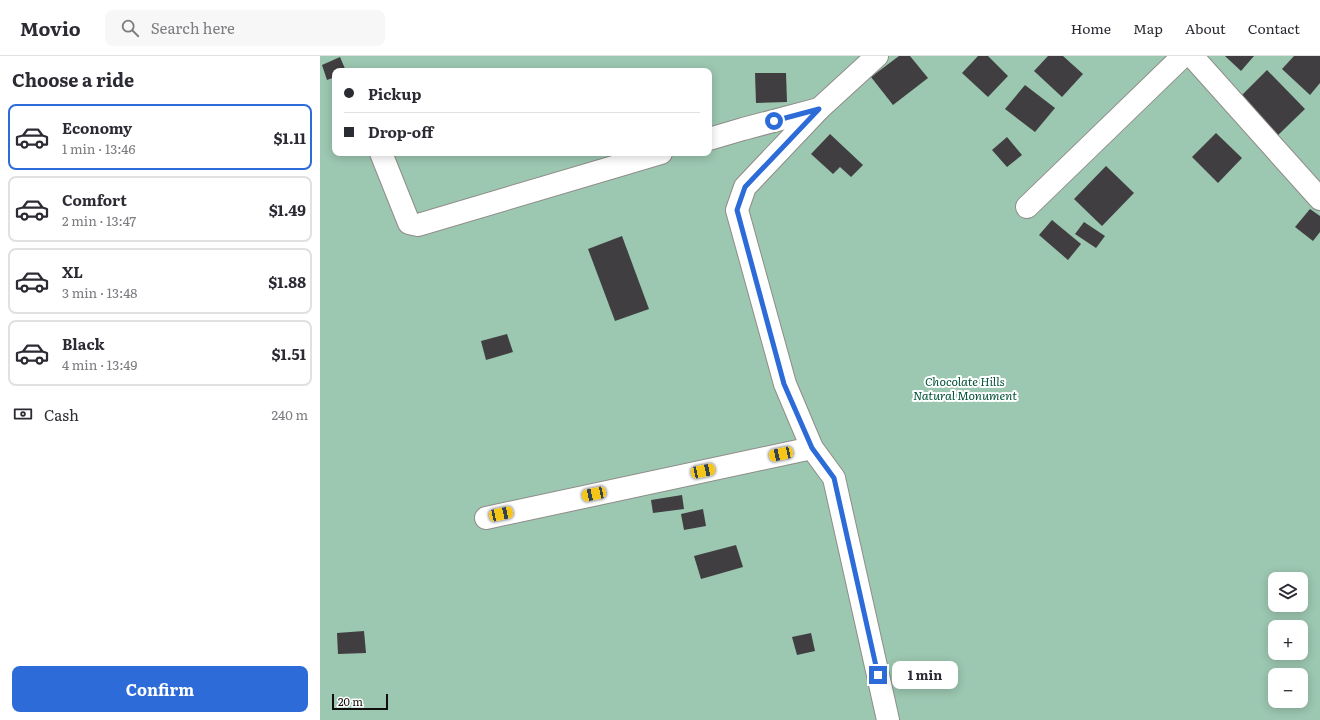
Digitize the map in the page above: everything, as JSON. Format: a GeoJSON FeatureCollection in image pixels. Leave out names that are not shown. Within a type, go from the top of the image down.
{"type":"FeatureCollection","features":[{"type":"Feature","properties":{"kind":"street"},"geometry":{"type":"LineString","coordinates":[[877,56],[819,109],[745,187],[737,210],[784,384],[812,448],[834,478],[888,720]]}},
{"type":"Feature","properties":{"kind":"street"},"geometry":{"type":"LineString","coordinates":[[1027,207],[1183,56]]}},
{"type":"Feature","properties":{"kind":"street"},"geometry":{"type":"LineString","coordinates":[[1192,56],[1320,199]]}},
{"type":"Feature","properties":{"kind":"street"},"geometry":{"type":"LineString","coordinates":[[712,138],[744,128],[819,109]]}},
{"type":"Feature","properties":{"kind":"street"},"geometry":{"type":"LineString","coordinates":[[382,156],[409,223],[418,225],[651,156]]}},
{"type":"Feature","properties":{"kind":"street"},"geometry":{"type":"LineString","coordinates":[[486,518],[812,448]]}},
{"type":"Feature","properties":{"kind":"green space","name":"Chocolate Hills Natural Monument"},"geometry":{"type":"Polygon","coordinates":[[[320,56],[1320,56],[1320,720],[320,720],[320,56]]]}},
{"type":"Feature","properties":{"kind":"building"},"geometry":{"type":"Polygon","coordinates":[[[899,56],[910,56],[928,78],[893,105],[871,77],[899,56]]]}},
{"type":"Feature","properties":{"kind":"building"},"geometry":{"type":"Polygon","coordinates":[[[978,56],[988,56],[1008,76],[988,97],[962,73],[978,56]]]}},
{"type":"Feature","properties":{"kind":"building"},"geometry":{"type":"Polygon","coordinates":[[[1048,56],[1063,56],[1083,74],[1062,97],[1034,71],[1048,56]]]}},
{"type":"Feature","properties":{"kind":"building"},"geometry":{"type":"Polygon","coordinates":[[[1225,56],[1254,56],[1241,71],[1225,56]]]}},
{"type":"Feature","properties":{"kind":"building"},"geometry":{"type":"Polygon","coordinates":[[[1294,56],[1320,56],[1320,83],[1310,95],[1282,69],[1294,56]]]}},
{"type":"Feature","properties":{"kind":"building"},"geometry":{"type":"Polygon","coordinates":[[[340,57],[345,68],[332,68],[332,78],[327,80],[322,65],[340,57]]]}},
{"type":"Feature","properties":{"kind":"building"},"geometry":{"type":"Polygon","coordinates":[[[1267,70],[1305,109],[1275,138],[1237,100],[1267,70]]]}},
{"type":"Feature","properties":{"kind":"building"},"geometry":{"type":"Polygon","coordinates":[[[755,73],[786,73],[787,102],[756,103],[755,73]]]}},
{"type":"Feature","properties":{"kind":"building"},"geometry":{"type":"Polygon","coordinates":[[[1025,85],[1055,108],[1035,132],[1005,109],[1025,85]]]}},
{"type":"Feature","properties":{"kind":"building"},"geometry":{"type":"Polygon","coordinates":[[[1216,133],[1242,158],[1218,183],[1192,157],[1216,133]]]}},
{"type":"Feature","properties":{"kind":"building"},"geometry":{"type":"Polygon","coordinates":[[[830,134],[863,165],[851,177],[840,167],[833,174],[811,154],[830,134]]]}},
{"type":"Feature","properties":{"kind":"building"},"geometry":{"type":"Polygon","coordinates":[[[1007,137],[1022,155],[1007,167],[992,150],[1007,137]]]}},
{"type":"Feature","properties":{"kind":"building"},"geometry":{"type":"Polygon","coordinates":[[[1106,166],[1134,193],[1102,226],[1074,199],[1106,166]]]}},
{"type":"Feature","properties":{"kind":"building"},"geometry":{"type":"Polygon","coordinates":[[[1310,209],[1320,216],[1320,232],[1313,241],[1295,227],[1310,209]]]}},
{"type":"Feature","properties":{"kind":"building"},"geometry":{"type":"Polygon","coordinates":[[[1052,220],[1081,244],[1068,260],[1039,235],[1052,220]]]}},
{"type":"Feature","properties":{"kind":"building"},"geometry":{"type":"Polygon","coordinates":[[[1084,222],[1105,236],[1096,248],[1075,234],[1084,222]]]}},
{"type":"Feature","properties":{"kind":"building"},"geometry":{"type":"Polygon","coordinates":[[[622,236],[649,309],[615,321],[588,249],[622,236]]]}},
{"type":"Feature","properties":{"kind":"building"},"geometry":{"type":"Polygon","coordinates":[[[507,334],[513,352],[486,360],[481,341],[507,334]]]}},
{"type":"Feature","properties":{"kind":"building"},"geometry":{"type":"Polygon","coordinates":[[[682,495],[684,509],[653,513],[651,500],[682,495]]]}},
{"type":"Feature","properties":{"kind":"building"},"geometry":{"type":"Polygon","coordinates":[[[703,509],[706,526],[684,530],[681,514],[703,509]]]}},
{"type":"Feature","properties":{"kind":"building"},"geometry":{"type":"Polygon","coordinates":[[[736,545],[743,567],[701,579],[694,556],[736,545]]]}},
{"type":"Feature","properties":{"kind":"building"},"geometry":{"type":"Polygon","coordinates":[[[364,631],[366,653],[338,654],[337,633],[364,631]]]}},
{"type":"Feature","properties":{"kind":"building"},"geometry":{"type":"Polygon","coordinates":[[[811,633],[815,651],[797,655],[792,637],[811,633]]]}},
{"type":"Feature","properties":{"kind":"route"},"geometry":{"type":"LineString","coordinates":[[774,121],[819,109],[745,187],[737,210],[784,384],[812,448],[834,478],[878,675]]}}]}
